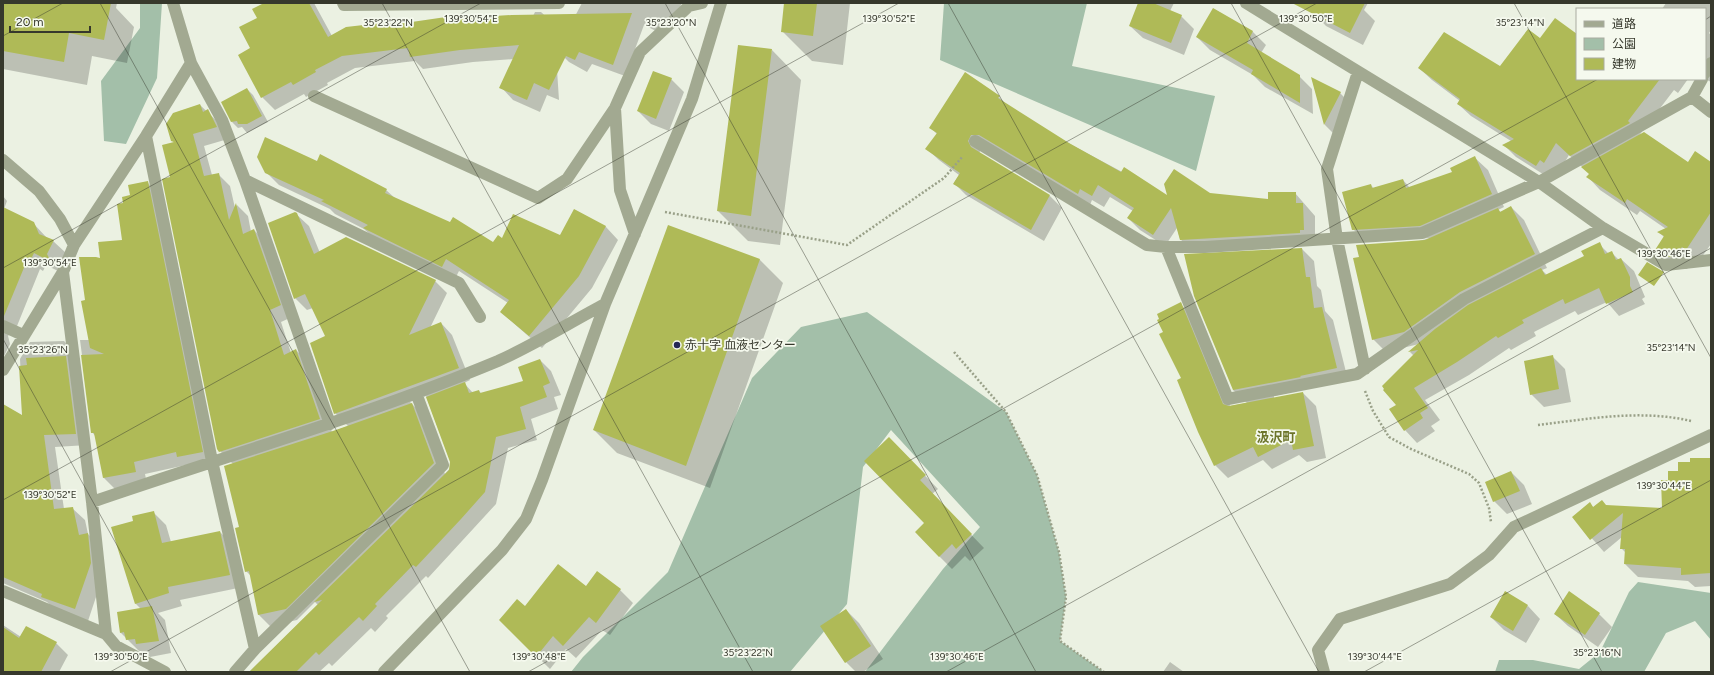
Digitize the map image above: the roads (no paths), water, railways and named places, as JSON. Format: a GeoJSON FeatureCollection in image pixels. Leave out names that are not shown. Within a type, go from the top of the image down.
{"type":"FeatureCollection","features":[{"type":"Feature","properties":{"kind":"street"},"geometry":{"type":"LineString","coordinates":[[173,3],[191,63],[222,120],[245,180],[330,424]]}},
{"type":"Feature","properties":{"kind":"street"},"geometry":{"type":"LineString","coordinates":[[343,3],[344,5],[559,3]]}},
{"type":"Feature","properties":{"kind":"street"},"geometry":{"type":"LineString","coordinates":[[314,96],[538,198],[567,179],[616,108],[640,52],[689,6],[702,3]]}},
{"type":"Feature","properties":{"kind":"street"},"geometry":{"type":"LineString","coordinates":[[384,672],[502,550],[526,519],[542,480],[605,304],[692,99],[722,3]]}},
{"type":"Feature","properties":{"kind":"street"},"geometry":{"type":"LineString","coordinates":[[1246,3],[1539,182],[1603,228],[1666,265],[1711,260]]}},
{"type":"Feature","properties":{"kind":"street"},"geometry":{"type":"LineString","coordinates":[[3,370],[23,335],[63,272],[74,245],[146,136],[191,63]]}},
{"type":"Feature","properties":{"kind":"street"},"geometry":{"type":"LineString","coordinates":[[1706,72],[1711,63]]}},
{"type":"Feature","properties":{"kind":"street"},"geometry":{"type":"LineString","coordinates":[[1358,72],[1327,169],[1337,240],[1361,372]]}},
{"type":"Feature","properties":{"kind":"street"},"geometry":{"type":"LineString","coordinates":[[975,142],[1147,245],[1166,248],[1204,247],[1337,240],[1422,233],[1539,182],[1692,97],[1701,80]]}},
{"type":"Feature","properties":{"kind":"street"},"geometry":{"type":"LineString","coordinates":[[1692,97],[1711,112]]}},
{"type":"Feature","properties":{"kind":"street"},"geometry":{"type":"LineString","coordinates":[[616,108],[620,190],[634,234]]}},
{"type":"Feature","properties":{"kind":"street"},"geometry":{"type":"LineString","coordinates":[[146,136],[212,461],[255,649]]}},
{"type":"Feature","properties":{"kind":"street"},"geometry":{"type":"LineString","coordinates":[[3,160],[39,190],[60,219],[74,245]]}},
{"type":"Feature","properties":{"kind":"street"},"geometry":{"type":"LineString","coordinates":[[245,180],[459,283],[480,317]]}},
{"type":"Feature","properties":{"kind":"street"},"geometry":{"type":"LineString","coordinates":[[1166,248],[1228,399],[1361,372],[1464,299],[1603,228]]}},
{"type":"Feature","properties":{"kind":"street"},"geometry":{"type":"LineString","coordinates":[[63,272],[92,502],[106,634]]}},
{"type":"Feature","properties":{"kind":"street"},"geometry":{"type":"LineString","coordinates":[[92,502],[212,461],[330,424],[416,393],[500,360],[605,304]]}},
{"type":"Feature","properties":{"kind":"street"},"geometry":{"type":"LineString","coordinates":[[3,326],[23,335]]}},
{"type":"Feature","properties":{"kind":"street"},"geometry":{"type":"LineString","coordinates":[[235,672],[255,649],[444,466],[416,393]]}},
{"type":"Feature","properties":{"kind":"street"},"geometry":{"type":"LineString","coordinates":[[1324,672],[1318,650],[1340,619],[1450,584],[1489,555],[1514,527],[1711,435]]}},
{"type":"Feature","properties":{"kind":"street"},"geometry":{"type":"LineString","coordinates":[[3,591],[106,634],[122,650],[165,672]]}},
{"type":"Feature","properties":{"kind":"place","name":"赤十字 血液センター"},"geometry":{"type":"Point","coordinates":[677,345]}},
{"type":"Feature","properties":{"kind":"district","name":"汲沢町"},"geometry":{"type":"Point","coordinates":[1276,437]}}]}
